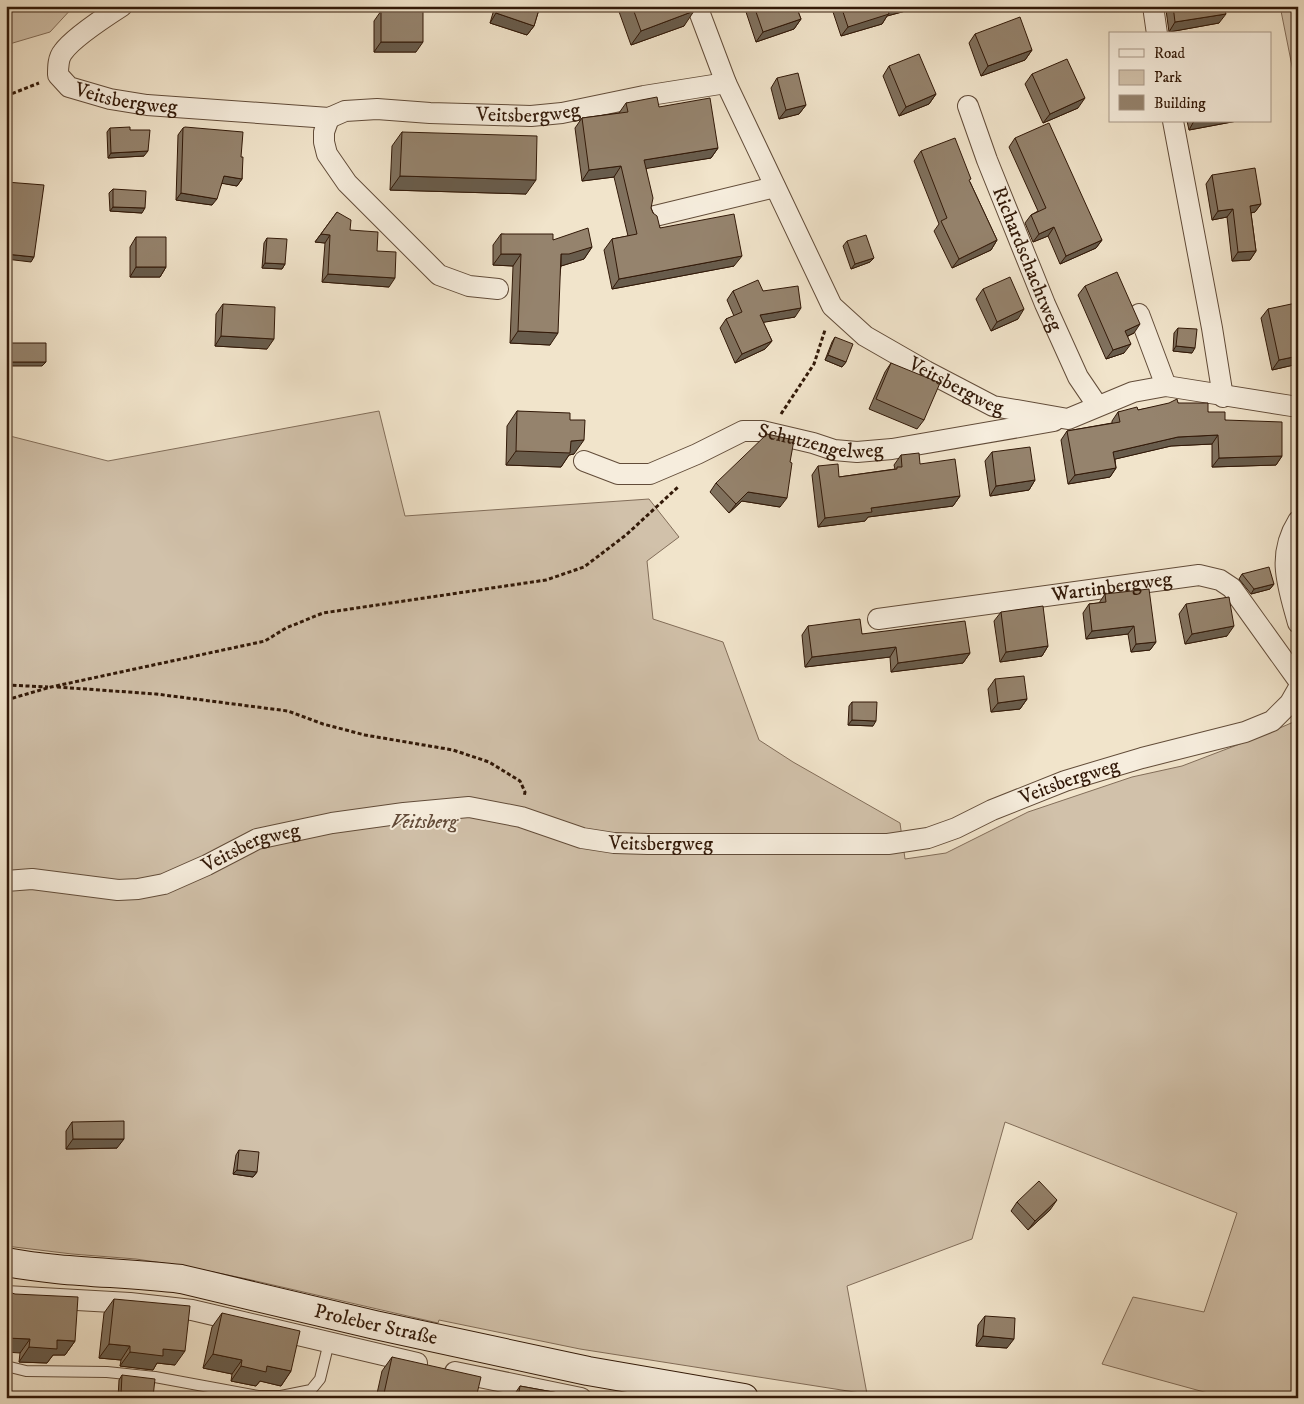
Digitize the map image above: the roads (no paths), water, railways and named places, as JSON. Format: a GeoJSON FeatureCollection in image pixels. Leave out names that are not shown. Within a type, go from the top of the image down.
{"type":"FeatureCollection","features":[{"type":"Feature","properties":{"kind":"main road","name":"Proleber Straße"},"geometry":{"type":"LineString","coordinates":[[6,1262],[32,1267],[152,1275],[182,1279],[374,1325],[588,1371],[744,1398]]}},
{"type":"Feature","properties":{"kind":"street","name":"Veitsbergweg"},"geometry":{"type":"LineString","coordinates":[[122,6],[63,52],[59,61],[58,75],[68,88],[110,99],[146,104],[329,118],[345,111],[377,109],[440,114],[531,116],[562,113],[644,96],[726,83]]}},
{"type":"Feature","properties":{"kind":"street","name":"Veitsbergweg"},"geometry":{"type":"LineString","coordinates":[[697,6],[726,83],[832,306],[866,336],[926,371],[993,406],[1068,419]]}},
{"type":"Feature","properties":{"kind":"street"},"geometry":{"type":"LineString","coordinates":[[1153,6],[1157,32]]}},
{"type":"Feature","properties":{"kind":"street","name":"Richardschachtweg"},"geometry":{"type":"LineString","coordinates":[[968,106],[987,160],[1045,304],[1078,377],[1097,406]]}},
{"type":"Feature","properties":{"kind":"street"},"geometry":{"type":"LineString","coordinates":[[329,118],[324,132],[327,154],[348,183],[439,276],[469,286],[498,289]]}},
{"type":"Feature","properties":{"kind":"street"},"geometry":{"type":"LineString","coordinates":[[1174,122],[1224,396]]}},
{"type":"Feature","properties":{"kind":"street"},"geometry":{"type":"LineString","coordinates":[[654,216],[775,187]]}},
{"type":"Feature","properties":{"kind":"street"},"geometry":{"type":"LineString","coordinates":[[1139,314],[1166,386]]}},
{"type":"Feature","properties":{"kind":"street"},"geometry":{"type":"LineString","coordinates":[[1068,419],[1133,392],[1166,386],[1298,407]]}},
{"type":"Feature","properties":{"kind":"street","name":"Schutzengelweg"},"geometry":{"type":"LineString","coordinates":[[584,461],[618,474],[650,474],[697,454],[742,431],[762,431],[834,450],[857,452],[892,449],[1068,419]]}},
{"type":"Feature","properties":{"kind":"street"},"geometry":{"type":"LineString","coordinates":[[1298,521],[1290,534],[1284,559],[1289,590],[1298,623]]}},
{"type":"Feature","properties":{"kind":"street","name":"Wartinbergweg"},"geometry":{"type":"LineString","coordinates":[[878,619],[1199,575],[1220,580],[1232,588],[1298,680]]}},
{"type":"Feature","properties":{"kind":"street","name":"Veitsbergweg"},"geometry":{"type":"LineString","coordinates":[[6,882],[32,878],[118,890],[138,889],[173,880],[257,839],[332,823],[404,813],[469,807],[521,817],[582,838],[614,842],[648,844],[888,844],[928,838],[956,828],[992,810],[1065,781],[1142,758],[1245,732],[1272,721],[1290,703],[1298,689]]}},
{"type":"Feature","properties":{"kind":"street","name":"Proleber Straße"},"geometry":{"type":"LineString","coordinates":[[6,1296],[130,1303],[192,1310],[580,1398]]}},
{"type":"Feature","properties":{"kind":"lane"},"geometry":{"type":"LineString","coordinates":[[6,1366],[26,1370],[107,1372],[155,1377],[258,1396],[281,1396],[311,1390],[320,1379],[329,1342]]}},
{"type":"Feature","properties":{"kind":"park label","name":"Veitsberg"},"geometry":{"type":"Point","coordinates":[424,822]}}]}
